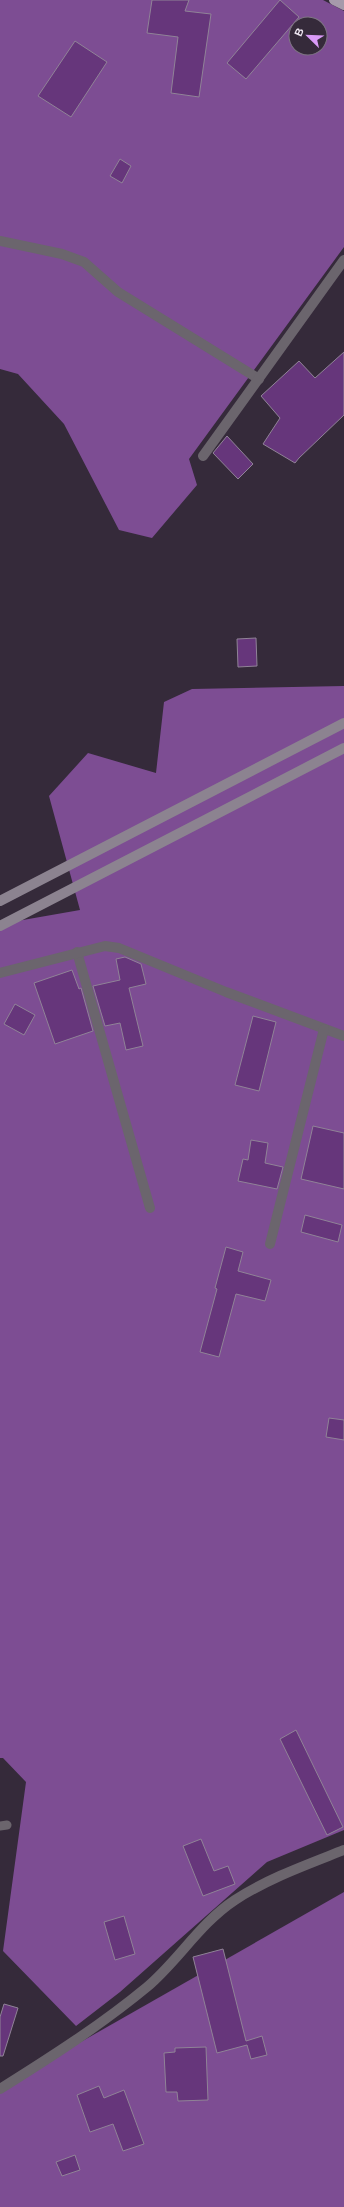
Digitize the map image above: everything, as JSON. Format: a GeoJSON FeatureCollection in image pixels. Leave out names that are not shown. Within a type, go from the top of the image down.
{"type":"FeatureCollection","features":[{"type":"Feature","properties":{"kind":"main road"},"geometry":{"type":"LineString","coordinates":[[334,0],[344,6]]}},
{"type":"Feature","properties":{"kind":"main road"},"geometry":{"type":"LineString","coordinates":[[0,901],[344,723]]}},
{"type":"Feature","properties":{"kind":"main road"},"geometry":{"type":"LineString","coordinates":[[0,926],[344,748]]}},
{"type":"Feature","properties":{"kind":"street"},"geometry":{"type":"LineString","coordinates":[[0,241],[62,254],[84,262],[118,292],[259,379]]}},
{"type":"Feature","properties":{"kind":"street"},"geometry":{"type":"LineString","coordinates":[[203,456],[344,260]]}},
{"type":"Feature","properties":{"kind":"street"},"geometry":{"type":"LineString","coordinates":[[0,973],[105,946],[119,948],[226,992],[324,1030],[344,1036]]}},
{"type":"Feature","properties":{"kind":"street"},"geometry":{"type":"LineString","coordinates":[[77,952],[150,1208]]}},
{"type":"Feature","properties":{"kind":"street"},"geometry":{"type":"LineString","coordinates":[[270,1244],[324,1030]]}},
{"type":"Feature","properties":{"kind":"street"},"geometry":{"type":"LineString","coordinates":[[0,2088],[67,2047],[148,1986],[206,1924],[233,1902],[270,1879],[344,1850]]}},
{"type":"Feature","properties":{"kind":"shaded area"},"geometry":{"type":"Polygon","coordinates":[[[0,0],[323,0],[344,11],[344,247],[189,459],[197,485],[152,538],[119,530],[64,424],[18,374],[0,369],[0,0]]]}},
{"type":"Feature","properties":{"kind":"shaded area"},"geometry":{"type":"Polygon","coordinates":[[[344,686],[344,1830],[267,1862],[120,1992],[76,2026],[3,1951],[26,1782],[3,1758],[0,1758],[0,924],[80,910],[49,796],[88,753],[156,773],[164,702],[192,689],[344,686]]]}},
{"type":"Feature","properties":{"kind":"shaded area"},"geometry":{"type":"Polygon","coordinates":[[[344,1892],[344,2207],[0,2207],[0,2088],[344,1892]]]}},
{"type":"Feature","properties":{"kind":"building"},"geometry":{"type":"Polygon","coordinates":[[[152,0],[189,0],[185,11],[211,14],[199,97],[171,93],[178,37],[147,33],[152,0]]]}},
{"type":"Feature","properties":{"kind":"building"},"geometry":{"type":"Polygon","coordinates":[[[280,0],[298,16],[288,16],[288,30],[246,79],[227,63],[280,0]]]}},
{"type":"Feature","properties":{"kind":"building"},"geometry":{"type":"Polygon","coordinates":[[[75,41],[107,62],[71,117],[38,96],[75,41]]]}},
{"type":"Feature","properties":{"kind":"building"},"geometry":{"type":"Polygon","coordinates":[[[120,159],[131,166],[122,183],[110,176],[120,159]]]}},
{"type":"Feature","properties":{"kind":"building"},"geometry":{"type":"Polygon","coordinates":[[[344,352],[344,415],[295,463],[263,444],[280,418],[261,396],[299,361],[315,378],[344,352]]]}},
{"type":"Feature","properties":{"kind":"building"},"geometry":{"type":"Polygon","coordinates":[[[227,436],[253,464],[238,479],[213,453],[227,436]]]}},
{"type":"Feature","properties":{"kind":"building"},"geometry":{"type":"Polygon","coordinates":[[[256,638],[257,666],[238,667],[237,639],[256,638]]]}},
{"type":"Feature","properties":{"kind":"building"},"geometry":{"type":"Polygon","coordinates":[[[125,957],[141,964],[146,984],[129,988],[143,1046],[126,1050],[120,1023],[105,1026],[93,986],[120,980],[116,959],[125,957]]]}},
{"type":"Feature","properties":{"kind":"building"},"geometry":{"type":"Polygon","coordinates":[[[72,970],[79,989],[81,988],[93,1031],[55,1044],[34,983],[72,970]]]}},
{"type":"Feature","properties":{"kind":"building"},"geometry":{"type":"Polygon","coordinates":[[[15,1004],[35,1015],[24,1035],[4,1024],[15,1004]]]}},
{"type":"Feature","properties":{"kind":"building"},"geometry":{"type":"Polygon","coordinates":[[[253,1016],[276,1022],[259,1091],[235,1085],[253,1016]]]}},
{"type":"Feature","properties":{"kind":"building"},"geometry":{"type":"Polygon","coordinates":[[[313,1126],[344,1133],[344,1189],[301,1179],[313,1126]]]}},
{"type":"Feature","properties":{"kind":"building"},"geometry":{"type":"Polygon","coordinates":[[[251,1140],[268,1143],[265,1163],[283,1167],[277,1189],[238,1181],[243,1159],[248,1160],[251,1140]]]}},
{"type":"Feature","properties":{"kind":"building"},"geometry":{"type":"Polygon","coordinates":[[[305,1215],[342,1225],[338,1242],[301,1232],[305,1215]]]}},
{"type":"Feature","properties":{"kind":"building"},"geometry":{"type":"Polygon","coordinates":[[[226,1247],[243,1252],[238,1271],[271,1280],[265,1301],[236,1294],[219,1357],[200,1352],[217,1289],[215,1288],[226,1247]]]}},
{"type":"Feature","properties":{"kind":"building"},"geometry":{"type":"Polygon","coordinates":[[[329,1418],[344,1420],[344,1440],[326,1437],[329,1418]]]}},
{"type":"Feature","properties":{"kind":"building"},"geometry":{"type":"Polygon","coordinates":[[[296,1730],[343,1827],[327,1835],[280,1739],[296,1730]]]}},
{"type":"Feature","properties":{"kind":"building"},"geometry":{"type":"Polygon","coordinates":[[[201,1839],[214,1871],[228,1866],[235,1884],[203,1896],[183,1846],[201,1839]]]}},
{"type":"Feature","properties":{"kind":"building"},"geometry":{"type":"Polygon","coordinates":[[[124,1916],[135,1954],[115,1960],[104,1922],[124,1916]]]}},
{"type":"Feature","properties":{"kind":"building"},"geometry":{"type":"Polygon","coordinates":[[[223,1949],[246,2041],[262,2036],[267,2055],[251,2059],[247,2045],[217,2053],[193,1957],[223,1949]]]}},
{"type":"Feature","properties":{"kind":"building"},"geometry":{"type":"Polygon","coordinates":[[[4,2004],[18,2008],[3,2056],[0,2056],[0,2017],[4,2004]]]}},
{"type":"Feature","properties":{"kind":"building"},"geometry":{"type":"Polygon","coordinates":[[[206,2047],[208,2100],[178,2101],[177,2092],[166,2092],[164,2053],[175,2052],[175,2048],[206,2047]]]}},
{"type":"Feature","properties":{"kind":"building"},"geometry":{"type":"Polygon","coordinates":[[[99,2086],[104,2098],[124,2090],[144,2144],[123,2151],[113,2124],[90,2132],[77,2095],[99,2086]]]}},
{"type":"Feature","properties":{"kind":"building"},"geometry":{"type":"Polygon","coordinates":[[[75,2155],[80,2170],[62,2176],[56,2162],[75,2155]]]}}]}
